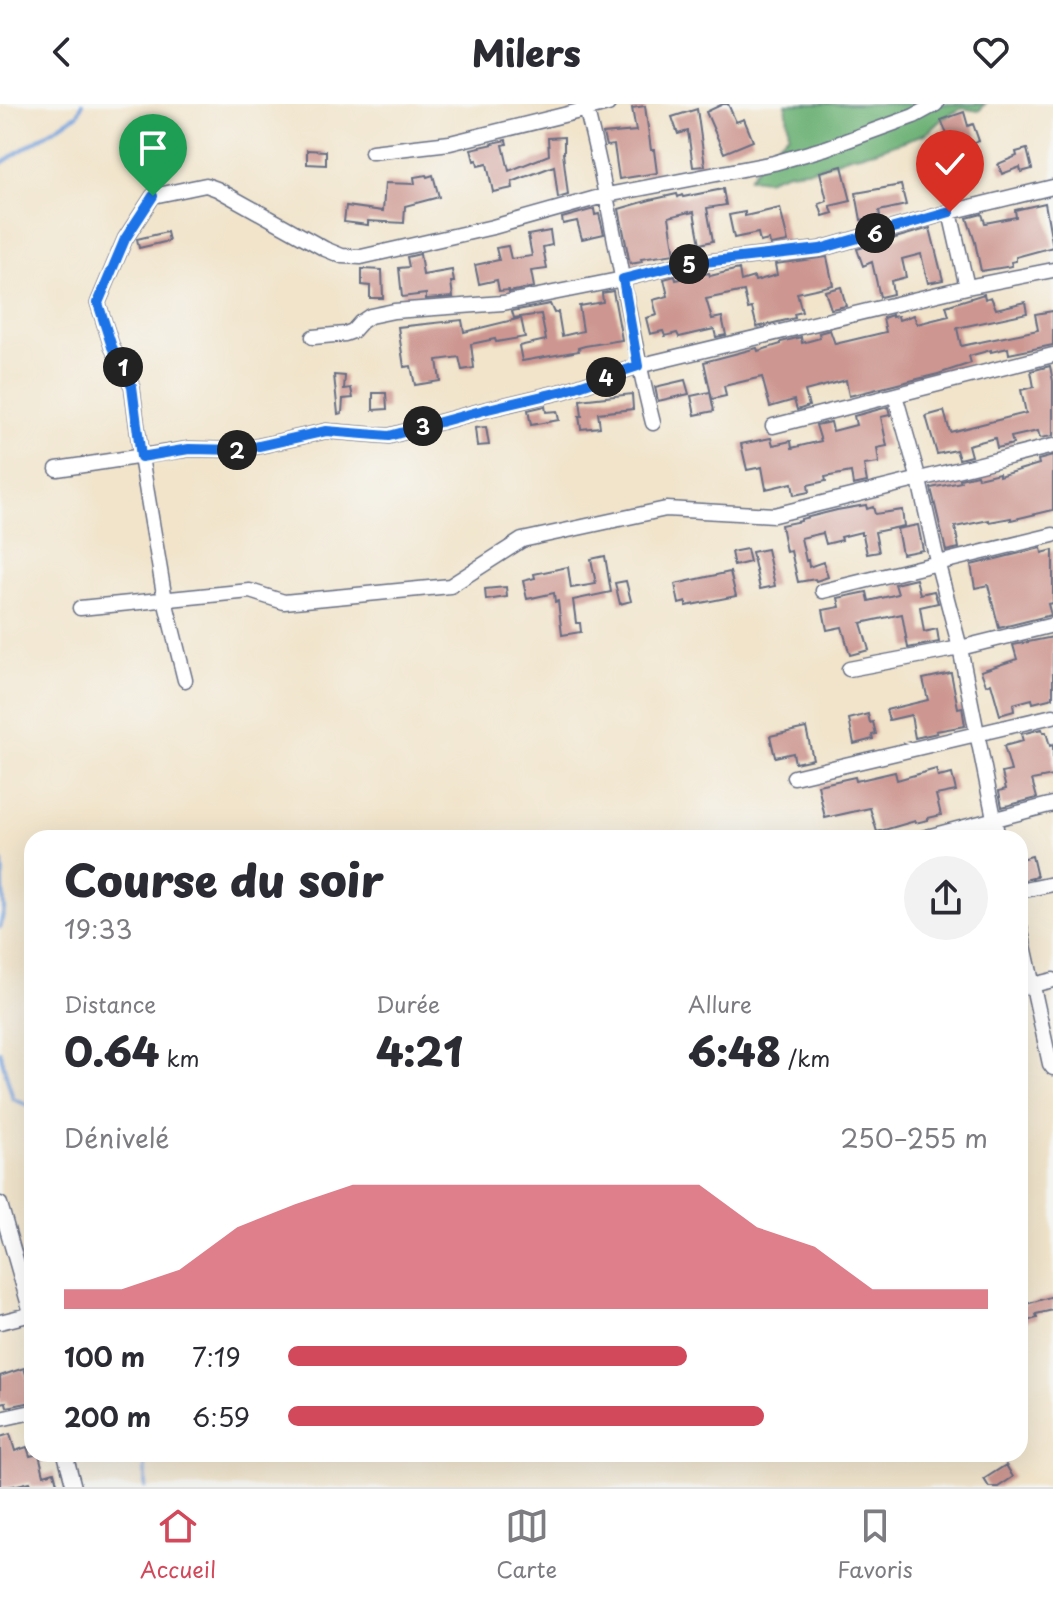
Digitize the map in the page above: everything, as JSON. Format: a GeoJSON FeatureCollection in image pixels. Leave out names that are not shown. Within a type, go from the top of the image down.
{"type":"FeatureCollection","features":[{"type":"Feature","properties":{"kind":"street"},"geometry":{"type":"LineString","coordinates":[[372,152],[450,143],[608,104]]}},
{"type":"Feature","properties":{"kind":"street"},"geometry":{"type":"LineString","coordinates":[[185,680],[165,600],[132,386],[112,347],[98,303],[125,239],[153,196],[206,185],[325,249],[342,256],[361,257],[493,227],[607,195],[774,163],[914,116],[936,104]]}},
{"type":"Feature","properties":{"kind":"street"},"geometry":{"type":"LineString","coordinates":[[586,107],[607,195],[638,366],[653,423]]}},
{"type":"Feature","properties":{"kind":"street"},"geometry":{"type":"LineString","coordinates":[[313,337],[345,334],[370,316],[394,311],[503,303],[678,265],[820,249],[1053,187]]}},
{"type":"Feature","properties":{"kind":"street"},"geometry":{"type":"LineString","coordinates":[[950,212],[967,287]]}},
{"type":"Feature","properties":{"kind":"street"},"geometry":{"type":"LineString","coordinates":[[57,469],[189,449],[241,450],[326,431],[389,436],[564,391],[638,366],[967,287],[1053,270]]}},
{"type":"Feature","properties":{"kind":"street"},"geometry":{"type":"LineString","coordinates":[[773,426],[1053,355]]}},
{"type":"Feature","properties":{"kind":"street"},"geometry":{"type":"LineString","coordinates":[[895,395],[960,648],[996,830]]}},
{"type":"Feature","properties":{"kind":"street"},"geometry":{"type":"LineString","coordinates":[[80,608],[250,591],[284,602],[450,586],[522,540],[666,509],[774,515],[1053,446]]}},
{"type":"Feature","properties":{"kind":"street"},"geometry":{"type":"LineString","coordinates":[[823,591],[1053,535]]}},
{"type":"Feature","properties":{"kind":"street"},"geometry":{"type":"LineString","coordinates":[[849,669],[960,648],[1053,625]]}},
{"type":"Feature","properties":{"kind":"street"},"geometry":{"type":"LineString","coordinates":[[794,777],[1053,716]]}},
{"type":"Feature","properties":{"kind":"street"},"geometry":{"type":"LineString","coordinates":[[955,830],[1053,804]]}},
{"type":"Feature","properties":{"kind":"street"},"geometry":{"type":"LineString","coordinates":[[1028,889],[1053,884]]}},
{"type":"Feature","properties":{"kind":"street"},"geometry":{"type":"LineString","coordinates":[[1028,986],[1053,980]]}},
{"type":"Feature","properties":{"kind":"street"},"geometry":{"type":"LineString","coordinates":[[1028,989],[1053,1068]]}},
{"type":"Feature","properties":{"kind":"street"},"geometry":{"type":"LineString","coordinates":[[1,1213],[24,1289]]}},
{"type":"Feature","properties":{"kind":"street"},"geometry":{"type":"LineString","coordinates":[[0,1322],[24,1317]]}},
{"type":"Feature","properties":{"kind":"street"},"geometry":{"type":"LineString","coordinates":[[0,1419],[24,1414]]}},
{"type":"Feature","properties":{"kind":"street"},"geometry":{"type":"LineString","coordinates":[[67,1462],[73,1487]]}},
{"type":"Feature","properties":{"kind":"green space"},"geometry":{"type":"Polygon","coordinates":[[[786,104],[985,104],[979,111],[962,108],[942,119],[927,133],[875,151],[766,180],[749,178],[770,150],[789,134],[786,104]]]}},
{"type":"Feature","properties":{"kind":"building"},"geometry":{"type":"Polygon","coordinates":[[[728,104],[736,122],[744,119],[753,141],[724,153],[706,112],[728,104]]]}},
{"type":"Feature","properties":{"kind":"building"},"geometry":{"type":"Polygon","coordinates":[[[645,106],[657,173],[619,179],[614,145],[606,146],[603,134],[636,131],[632,108],[645,106]]]}},
{"type":"Feature","properties":{"kind":"building"},"geometry":{"type":"Polygon","coordinates":[[[697,109],[705,166],[693,167],[688,131],[678,134],[672,117],[697,109]]]}},
{"type":"Feature","properties":{"kind":"building"},"geometry":{"type":"Polygon","coordinates":[[[964,112],[968,126],[973,124],[979,141],[970,145],[981,172],[967,178],[956,152],[951,153],[941,120],[964,112]]]}},
{"type":"Feature","properties":{"kind":"building"},"geometry":{"type":"Polygon","coordinates":[[[564,137],[568,195],[558,198],[554,166],[512,182],[513,188],[493,192],[487,164],[478,166],[471,149],[506,140],[507,144],[503,145],[509,171],[549,155],[548,138],[564,137]]]}},
{"type":"Feature","properties":{"kind":"building"},"geometry":{"type":"Polygon","coordinates":[[[1027,149],[1032,169],[1021,172],[1020,167],[1002,174],[998,164],[1027,149]]]}},
{"type":"Feature","properties":{"kind":"building"},"geometry":{"type":"Polygon","coordinates":[[[307,150],[326,151],[326,165],[307,164],[307,150]]]}},
{"type":"Feature","properties":{"kind":"building"},"geometry":{"type":"Polygon","coordinates":[[[842,166],[851,201],[830,206],[833,213],[823,216],[819,204],[827,201],[820,172],[842,166]]]}},
{"type":"Feature","properties":{"kind":"building"},"geometry":{"type":"Polygon","coordinates":[[[433,175],[439,197],[405,206],[404,223],[368,221],[368,225],[344,222],[346,206],[383,211],[385,183],[415,184],[414,177],[433,175]]]}},
{"type":"Feature","properties":{"kind":"building"},"geometry":{"type":"Polygon","coordinates":[[[901,185],[906,205],[879,211],[880,216],[861,220],[856,193],[901,185]]]}},
{"type":"Feature","properties":{"kind":"building"},"geometry":{"type":"Polygon","coordinates":[[[723,189],[726,205],[707,208],[713,241],[700,244],[694,212],[669,217],[675,254],[641,259],[642,262],[630,264],[619,209],[677,194],[683,197],[723,189]]]}},
{"type":"Feature","properties":{"kind":"building"},"geometry":{"type":"Polygon","coordinates":[[[1045,203],[1053,247],[1016,257],[1016,261],[1011,262],[1012,266],[981,271],[967,218],[982,214],[985,223],[1016,217],[1015,210],[1045,203]]]}},
{"type":"Feature","properties":{"kind":"building"},"geometry":{"type":"Polygon","coordinates":[[[780,208],[788,242],[770,245],[769,240],[760,242],[758,233],[734,238],[729,215],[745,212],[745,216],[780,208]]]}},
{"type":"Feature","properties":{"kind":"building"},"geometry":{"type":"Polygon","coordinates":[[[594,209],[595,215],[599,214],[604,234],[582,239],[577,221],[563,224],[562,218],[594,209]]]}},
{"type":"Feature","properties":{"kind":"building"},"geometry":{"type":"Polygon","coordinates":[[[930,228],[943,280],[928,283],[921,254],[902,259],[906,277],[891,281],[893,294],[880,297],[872,262],[863,266],[857,249],[930,228]]]}},
{"type":"Feature","properties":{"kind":"building"},"geometry":{"type":"Polygon","coordinates":[[[550,231],[552,245],[543,247],[547,269],[531,271],[534,287],[509,292],[499,291],[497,280],[479,284],[475,265],[499,260],[496,248],[508,246],[511,259],[532,256],[528,235],[550,231]]]}},
{"type":"Feature","properties":{"kind":"building"},"geometry":{"type":"Polygon","coordinates":[[[167,232],[169,241],[139,248],[137,239],[167,232]]]}},
{"type":"Feature","properties":{"kind":"building"},"geometry":{"type":"Polygon","coordinates":[[[420,254],[423,275],[452,270],[453,297],[426,299],[426,294],[402,297],[399,268],[409,267],[407,257],[420,254]]]}},
{"type":"Feature","properties":{"kind":"building"},"geometry":{"type":"Polygon","coordinates":[[[827,257],[833,285],[797,293],[802,312],[794,314],[795,318],[757,327],[744,291],[706,299],[712,319],[722,317],[726,335],[716,337],[714,329],[679,337],[677,333],[665,336],[663,331],[650,334],[646,318],[657,315],[653,300],[668,296],[664,279],[675,276],[676,280],[709,273],[710,276],[739,269],[741,281],[754,277],[755,281],[777,275],[775,264],[827,257]]]}},
{"type":"Feature","properties":{"kind":"building"},"geometry":{"type":"Polygon","coordinates":[[[362,269],[382,270],[383,298],[370,298],[370,286],[362,285],[362,269]]]}},
{"type":"Feature","properties":{"kind":"building"},"geometry":{"type":"Polygon","coordinates":[[[841,287],[846,306],[831,309],[825,291],[841,287]]]}},
{"type":"Feature","properties":{"kind":"building"},"geometry":{"type":"Polygon","coordinates":[[[613,291],[622,340],[522,361],[519,346],[546,340],[541,314],[514,318],[512,311],[550,304],[554,313],[558,312],[562,336],[583,331],[579,306],[603,302],[602,293],[613,291]]]}},
{"type":"Feature","properties":{"kind":"building"},"geometry":{"type":"Polygon","coordinates":[[[984,294],[985,299],[991,297],[996,309],[1025,302],[1027,313],[957,328],[961,346],[1038,330],[1035,314],[1053,311],[1053,345],[1009,354],[1008,348],[991,350],[969,356],[971,363],[938,374],[849,396],[846,380],[805,391],[809,406],[797,410],[794,400],[770,407],[762,377],[724,386],[726,396],[712,399],[704,362],[757,348],[758,351],[801,337],[802,343],[820,338],[819,333],[830,330],[835,344],[886,332],[883,318],[892,315],[898,316],[899,320],[914,315],[917,324],[949,316],[946,306],[984,294]]]}},
{"type":"Feature","properties":{"kind":"building"},"geometry":{"type":"Polygon","coordinates":[[[521,318],[525,337],[471,344],[474,368],[462,370],[459,357],[437,360],[440,381],[415,385],[411,366],[404,367],[398,327],[462,320],[464,332],[521,318]]]}},
{"type":"Feature","properties":{"kind":"building"},"geometry":{"type":"Polygon","coordinates":[[[1050,366],[1053,436],[1040,438],[1038,431],[1011,437],[1013,444],[997,448],[995,438],[968,445],[971,456],[959,459],[956,450],[937,454],[926,416],[944,411],[950,432],[1026,413],[1021,390],[1034,387],[1031,371],[1050,366]]]}},
{"type":"Feature","properties":{"kind":"building"},"geometry":{"type":"Polygon","coordinates":[[[334,375],[345,376],[344,389],[351,388],[353,398],[343,399],[342,413],[338,414],[334,375]]]}},
{"type":"Feature","properties":{"kind":"building"},"geometry":{"type":"Polygon","coordinates":[[[685,380],[689,394],[658,401],[655,387],[685,380]]]}},
{"type":"Feature","properties":{"kind":"building"},"geometry":{"type":"Polygon","coordinates":[[[710,392],[714,411],[695,415],[691,396],[710,392]]]}},
{"type":"Feature","properties":{"kind":"building"},"geometry":{"type":"Polygon","coordinates":[[[373,393],[386,393],[387,409],[373,410],[373,393]]]}},
{"type":"Feature","properties":{"kind":"building"},"geometry":{"type":"Polygon","coordinates":[[[632,394],[633,409],[598,413],[600,427],[581,429],[580,400],[632,394]]]}},
{"type":"Feature","properties":{"kind":"building"},"geometry":{"type":"Polygon","coordinates":[[[545,406],[546,412],[557,411],[559,420],[531,425],[528,410],[545,406]]]}},
{"type":"Feature","properties":{"kind":"building"},"geometry":{"type":"Polygon","coordinates":[[[888,407],[890,415],[881,417],[887,446],[877,448],[879,463],[864,465],[867,482],[853,485],[851,472],[825,477],[826,481],[808,485],[809,492],[794,495],[792,483],[766,489],[762,467],[747,470],[741,444],[771,438],[773,445],[791,441],[792,448],[821,441],[816,425],[831,422],[833,431],[856,425],[854,416],[888,407]]]}},
{"type":"Feature","properties":{"kind":"building"},"geometry":{"type":"Polygon","coordinates":[[[486,427],[489,445],[477,446],[475,428],[486,427]]]}},
{"type":"Feature","properties":{"kind":"building"},"geometry":{"type":"Polygon","coordinates":[[[1053,456],[1053,510],[1011,520],[989,520],[955,527],[959,548],[946,551],[931,488],[977,475],[978,478],[999,473],[999,476],[1039,464],[1038,460],[1053,456]]]}},
{"type":"Feature","properties":{"kind":"building"},"geometry":{"type":"Polygon","coordinates":[[[866,505],[867,509],[873,507],[875,514],[902,510],[904,526],[875,532],[879,552],[867,554],[861,532],[826,544],[823,533],[801,538],[809,567],[823,562],[828,577],[798,582],[791,551],[786,552],[781,525],[866,505]]]}},
{"type":"Feature","properties":{"kind":"building"},"geometry":{"type":"Polygon","coordinates":[[[918,525],[923,550],[902,554],[897,529],[918,525]]]}},
{"type":"Feature","properties":{"kind":"building"},"geometry":{"type":"Polygon","coordinates":[[[1041,548],[1042,553],[1053,550],[1053,603],[1048,604],[1051,615],[999,628],[988,585],[975,588],[971,565],[1041,548]]]}},
{"type":"Feature","properties":{"kind":"building"},"geometry":{"type":"Polygon","coordinates":[[[747,549],[750,562],[734,566],[731,552],[747,549]]]}},
{"type":"Feature","properties":{"kind":"building"},"geometry":{"type":"Polygon","coordinates":[[[767,549],[775,586],[760,589],[752,552],[767,549]]]}},
{"type":"Feature","properties":{"kind":"building"},"geometry":{"type":"Polygon","coordinates":[[[605,556],[611,592],[573,600],[576,623],[580,623],[581,632],[562,635],[558,601],[555,602],[554,593],[527,599],[523,581],[535,578],[534,574],[568,567],[571,588],[596,584],[591,559],[605,556]]]}},
{"type":"Feature","properties":{"kind":"building"},"geometry":{"type":"Polygon","coordinates":[[[730,572],[736,596],[686,606],[686,602],[679,604],[675,584],[730,572]]]}},
{"type":"Feature","properties":{"kind":"building"},"geometry":{"type":"Polygon","coordinates":[[[916,579],[920,594],[934,591],[938,603],[920,607],[924,632],[937,629],[939,642],[908,648],[902,614],[861,623],[869,650],[850,655],[842,627],[827,630],[823,610],[840,607],[838,598],[867,592],[869,601],[898,594],[895,584],[916,579]]]}},
{"type":"Feature","properties":{"kind":"building"},"geometry":{"type":"Polygon","coordinates":[[[626,581],[631,601],[620,604],[615,583],[626,581]]]}},
{"type":"Feature","properties":{"kind":"building"},"geometry":{"type":"Polygon","coordinates":[[[506,587],[507,597],[486,600],[485,589],[506,587]]]}},
{"type":"Feature","properties":{"kind":"building"},"geometry":{"type":"Polygon","coordinates":[[[1053,637],[1053,698],[1013,704],[1014,711],[1000,715],[991,683],[986,685],[981,671],[1017,659],[1013,645],[1053,637]]]}},
{"type":"Feature","properties":{"kind":"building"},"geometry":{"type":"Polygon","coordinates":[[[951,673],[965,726],[915,738],[911,715],[889,720],[886,710],[928,700],[923,679],[951,673]]]}},
{"type":"Feature","properties":{"kind":"building"},"geometry":{"type":"Polygon","coordinates":[[[868,714],[876,734],[872,735],[873,739],[854,744],[849,719],[868,714]]]}},
{"type":"Feature","properties":{"kind":"building"},"geometry":{"type":"Polygon","coordinates":[[[806,728],[813,759],[795,763],[793,753],[775,757],[770,736],[806,728]]]}},
{"type":"Feature","properties":{"kind":"building"},"geometry":{"type":"Polygon","coordinates":[[[1042,729],[1050,746],[1053,745],[1053,776],[1032,780],[1037,798],[1002,807],[999,791],[1006,789],[1002,773],[1011,771],[1004,746],[1023,741],[1021,734],[1042,729]]]}},
{"type":"Feature","properties":{"kind":"building"},"geometry":{"type":"Polygon","coordinates":[[[936,769],[938,777],[952,774],[956,791],[936,795],[941,815],[884,830],[876,830],[870,808],[825,818],[818,785],[895,772],[897,780],[936,769]]]}},
{"type":"Feature","properties":{"kind":"building"},"geometry":{"type":"Polygon","coordinates":[[[1032,856],[1037,877],[1028,879],[1028,857],[1032,856]]]}},
{"type":"Feature","properties":{"kind":"building"},"geometry":{"type":"Polygon","coordinates":[[[1053,1296],[1053,1310],[1036,1314],[1037,1318],[1028,1321],[1028,1304],[1053,1296]]]}},
{"type":"Feature","properties":{"kind":"building"},"geometry":{"type":"Polygon","coordinates":[[[24,1368],[24,1404],[7,1407],[6,1402],[0,1403],[0,1376],[24,1368]]]}},
{"type":"Feature","properties":{"kind":"building"},"geometry":{"type":"Polygon","coordinates":[[[10,1434],[15,1451],[24,1448],[24,1462],[41,1462],[44,1475],[54,1472],[57,1483],[45,1487],[32,1487],[30,1482],[0,1487],[0,1437],[10,1434]]]}},
{"type":"Feature","properties":{"kind":"building"},"geometry":{"type":"Polygon","coordinates":[[[1006,1465],[1013,1477],[998,1487],[989,1487],[984,1479],[1006,1465]]]}},
{"type":"Feature","properties":{"kind":"waterway"},"geometry":{"type":"LineString","coordinates":[[0,164],[78,114],[82,104]]}},
{"type":"Feature","properties":{"kind":"waterway"},"geometry":{"type":"LineString","coordinates":[[0,862],[4,909],[0,927]]}},
{"type":"Feature","properties":{"kind":"waterway"},"geometry":{"type":"LineString","coordinates":[[0,1052],[13,1099],[24,1104]]}},
{"type":"Feature","properties":{"kind":"waterway"},"geometry":{"type":"LineString","coordinates":[[145,1462],[145,1487]]}},
{"type":"Feature","properties":{"kind":"route"},"geometry":{"type":"LineString","coordinates":[[153,196],[125,239],[98,303],[112,347],[132,386],[141,457],[189,449],[241,450],[326,431],[389,436],[564,391],[638,366],[623,279],[678,265],[820,249],[950,212]]}}]}
